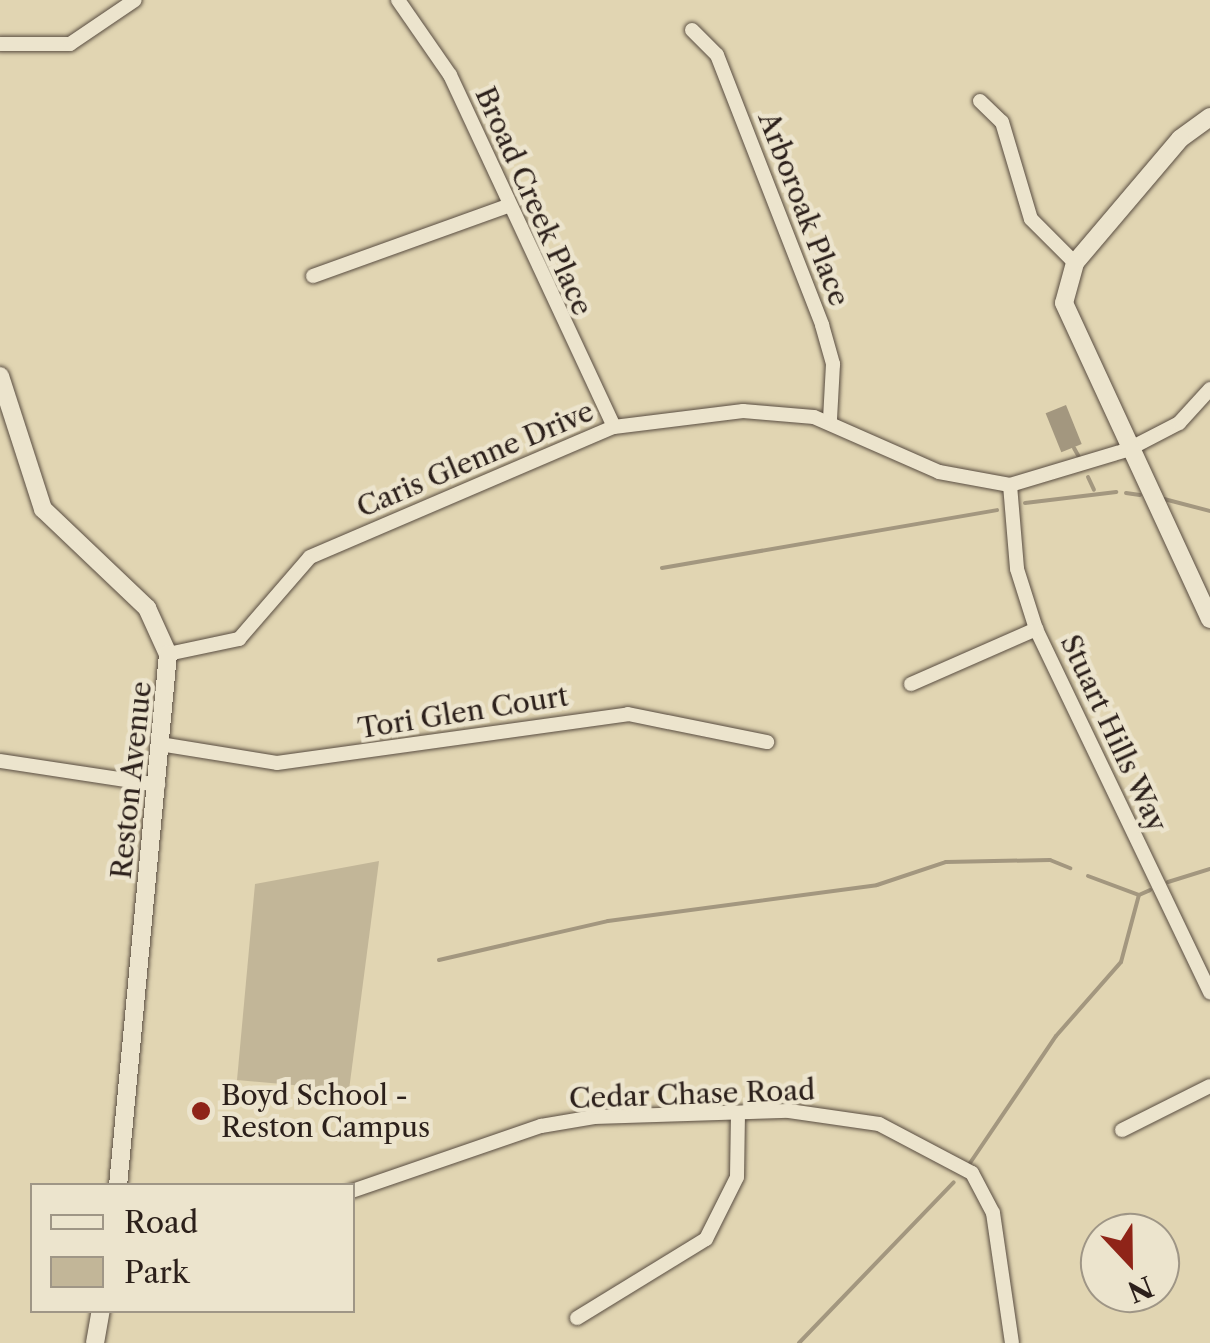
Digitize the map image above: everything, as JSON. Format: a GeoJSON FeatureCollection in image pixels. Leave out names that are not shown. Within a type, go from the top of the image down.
{"type":"FeatureCollection","features":[{"type":"Feature","properties":{"kind":"street"},"geometry":{"type":"LineString","coordinates":[[0,44],[70,44],[134,0]]}},
{"type":"Feature","properties":{"kind":"street","name":"Broad Creek Place"},"geometry":{"type":"LineString","coordinates":[[398,0],[450,74],[614,427]]}},
{"type":"Feature","properties":{"kind":"street","name":"Arboroak Place"},"geometry":{"type":"LineString","coordinates":[[692,30],[718,54],[822,325],[833,364],[830,420]]}},
{"type":"Feature","properties":{"kind":"street"},"geometry":{"type":"LineString","coordinates":[[980,101],[1002,122],[1031,219],[1075,263]]}},
{"type":"Feature","properties":{"kind":"street"},"geometry":{"type":"LineString","coordinates":[[1210,117],[1180,139],[1075,263],[1064,302],[1127,450],[1210,619]]}},
{"type":"Feature","properties":{"kind":"street"},"geometry":{"type":"LineString","coordinates":[[314,276],[510,205]]}},
{"type":"Feature","properties":{"kind":"street","name":"Reston Avenue"},"geometry":{"type":"LineString","coordinates":[[0,376],[43,509],[147,608],[168,654],[166,745],[158,785],[118,1183]]}},
{"type":"Feature","properties":{"kind":"street","name":"Caris Glenne Drive"},"geometry":{"type":"LineString","coordinates":[[168,654],[239,639],[310,558],[614,427],[744,411],[830,420],[938,472],[1010,485],[1127,450],[1178,423],[1210,389]]}},
{"type":"Feature","properties":{"kind":"street","name":"Stuart Hills Way"},"geometry":{"type":"LineString","coordinates":[[1010,485],[1017,570],[1036,628],[1210,992]]}},
{"type":"Feature","properties":{"kind":"street"},"geometry":{"type":"LineString","coordinates":[[911,684],[1036,628]]}},
{"type":"Feature","properties":{"kind":"street","name":"Tori Glen Court"},"geometry":{"type":"LineString","coordinates":[[166,745],[277,763],[628,714],[767,742]]}},
{"type":"Feature","properties":{"kind":"street"},"geometry":{"type":"LineString","coordinates":[[0,761],[158,785]]}},
{"type":"Feature","properties":{"kind":"street"},"geometry":{"type":"LineString","coordinates":[[1122,1130],[1210,1086]]}},
{"type":"Feature","properties":{"kind":"street"},"geometry":{"type":"LineString","coordinates":[[577,1318],[706,1239],[737,1177],[738,1113]]}},
{"type":"Feature","properties":{"kind":"street","name":"Cedar Chase Road"},"geometry":{"type":"LineString","coordinates":[[355,1189],[541,1126],[738,1113],[879,1124],[972,1173],[993,1214],[1012,1343]]}},
{"type":"Feature","properties":{"kind":"street"},"geometry":{"type":"LineString","coordinates":[[95,1343],[100,1313]]}},
{"type":"Feature","properties":{"kind":"green space"},"geometry":{"type":"Polygon","coordinates":[[[379,861],[349,1090],[237,1080],[255,884],[379,861]]]}},
{"type":"Feature","properties":{"kind":"shaded area"},"geometry":{"type":"Polygon","coordinates":[[[1066,405],[1082,444],[1061,452],[1046,413],[1066,405]]]}},
{"type":"Feature","properties":{"kind":"waterway"},"geometry":{"type":"LineString","coordinates":[[1074,448],[1080,459]]}},
{"type":"Feature","properties":{"kind":"waterway"},"geometry":{"type":"LineString","coordinates":[[1088,477],[1094,490]]}},
{"type":"Feature","properties":{"kind":"waterway"},"geometry":{"type":"LineString","coordinates":[[1025,503],[1116,492]]}},
{"type":"Feature","properties":{"kind":"waterway"},"geometry":{"type":"LineString","coordinates":[[1126,493],[1140,495]]}},
{"type":"Feature","properties":{"kind":"waterway"},"geometry":{"type":"LineString","coordinates":[[1164,499],[1210,511]]}},
{"type":"Feature","properties":{"kind":"waterway"},"geometry":{"type":"LineString","coordinates":[[662,568],[997,510]]}},
{"type":"Feature","properties":{"kind":"waterway"},"geometry":{"type":"LineString","coordinates":[[439,960],[608,921],[877,885],[946,862],[1050,860],[1070,868]]}},
{"type":"Feature","properties":{"kind":"waterway"},"geometry":{"type":"LineString","coordinates":[[1168,882],[1210,869]]}},
{"type":"Feature","properties":{"kind":"waterway"},"geometry":{"type":"LineString","coordinates":[[1088,876],[1139,895]]}},
{"type":"Feature","properties":{"kind":"waterway"},"geometry":{"type":"LineString","coordinates":[[1139,895],[1150,890]]}},
{"type":"Feature","properties":{"kind":"waterway"},"geometry":{"type":"LineString","coordinates":[[968,1166],[1056,1036],[1121,962],[1139,895]]}},
{"type":"Feature","properties":{"kind":"waterway"},"geometry":{"type":"LineString","coordinates":[[799,1343],[954,1182]]}},
{"type":"Feature","properties":{"kind":"place","name":"Boyd School - Reston Campus"},"geometry":{"type":"Point","coordinates":[201,1111]}}]}
